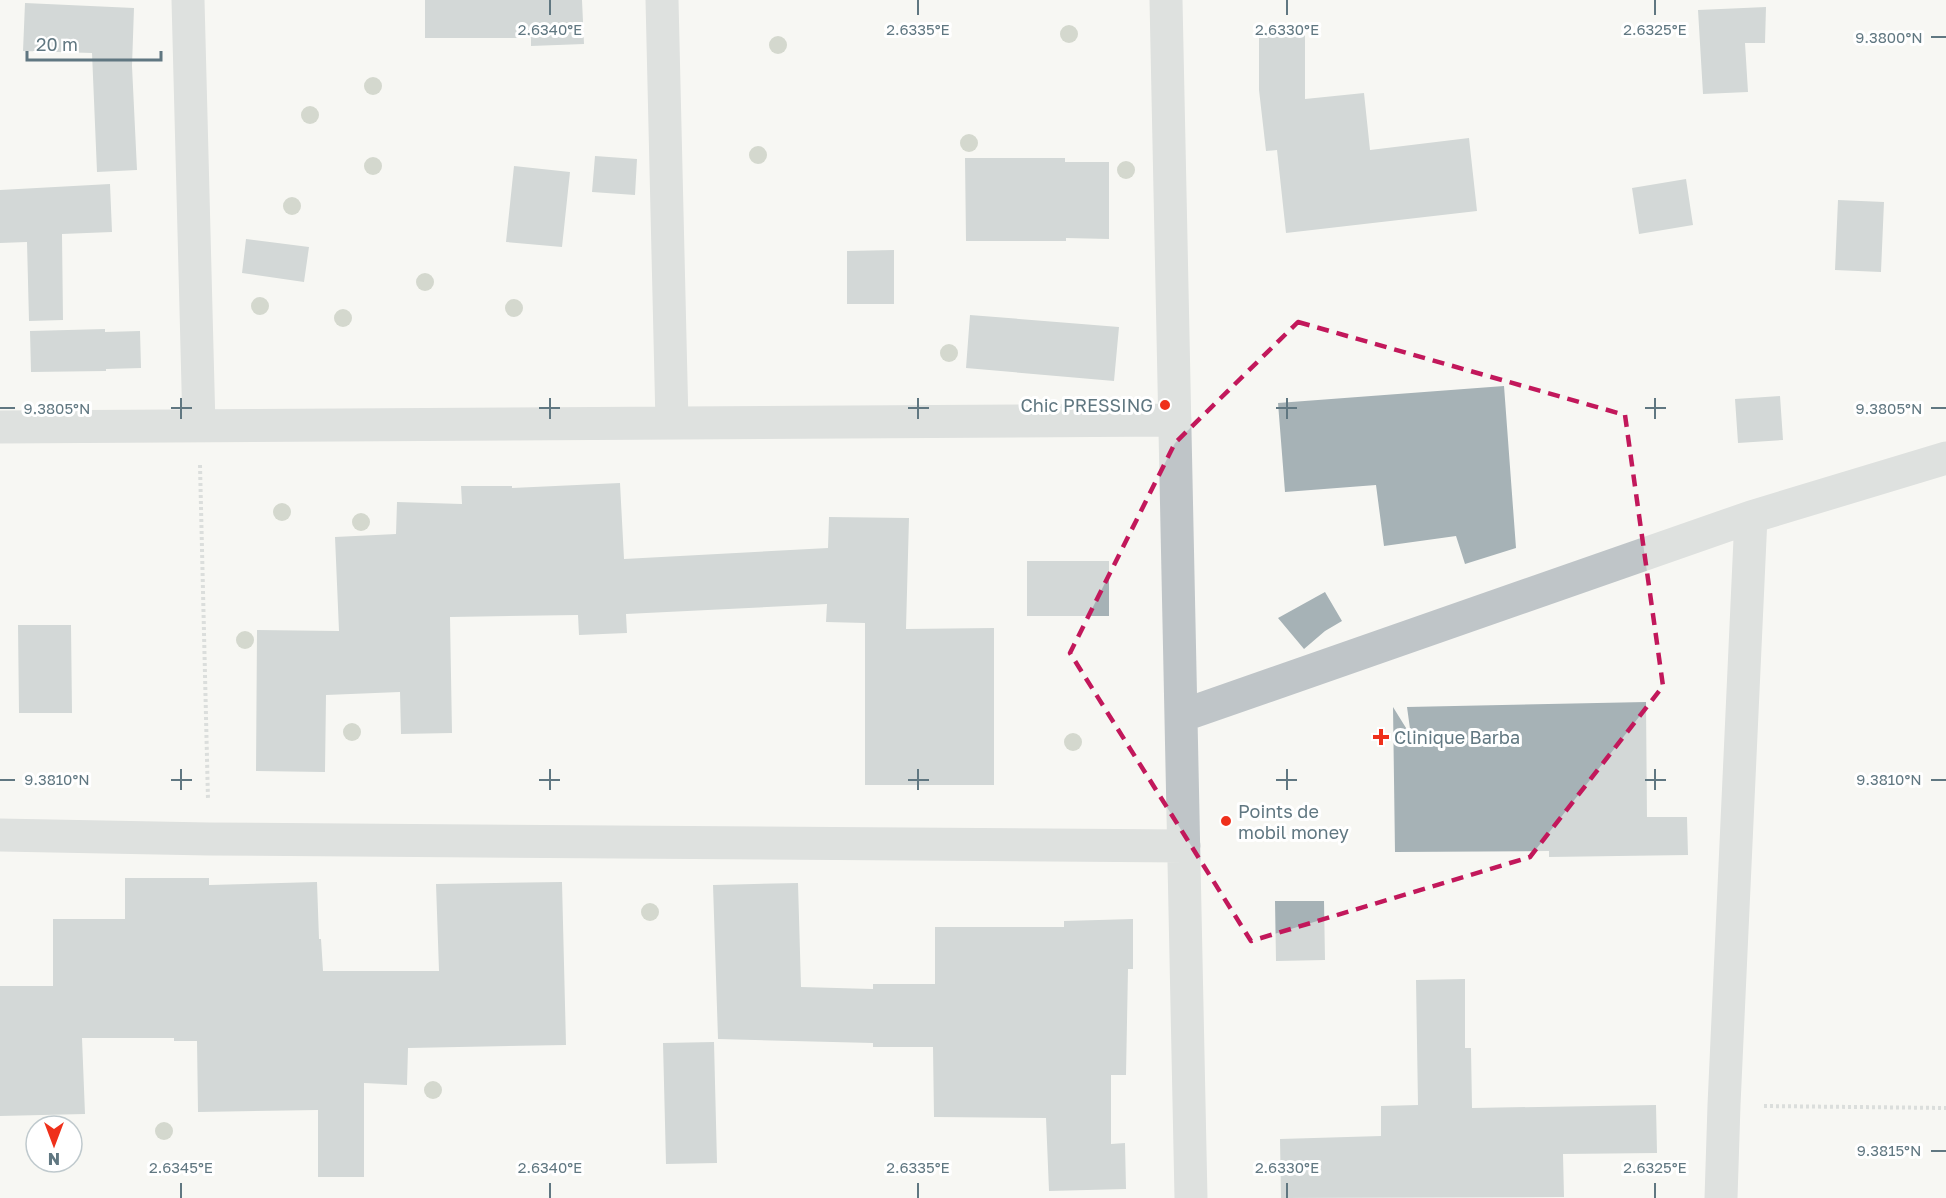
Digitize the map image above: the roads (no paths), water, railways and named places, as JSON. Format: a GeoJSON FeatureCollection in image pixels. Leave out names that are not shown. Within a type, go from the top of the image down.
{"type":"FeatureCollection","features":[{"type":"Feature","properties":{"kind":"street"},"geometry":{"type":"LineString","coordinates":[[188,0],[199,426]]}},
{"type":"Feature","properties":{"kind":"street"},"geometry":{"type":"LineString","coordinates":[[662,0],[672,423]]}},
{"type":"Feature","properties":{"kind":"street"},"geometry":{"type":"LineString","coordinates":[[1166,0],[1191,1198]]}},
{"type":"Feature","properties":{"kind":"street"},"geometry":{"type":"LineString","coordinates":[[0,427],[1175,420]]}},
{"type":"Feature","properties":{"kind":"street"},"geometry":{"type":"LineString","coordinates":[[1181,716],[1751,517],[1946,458]]}},
{"type":"Feature","properties":{"kind":"street"},"geometry":{"type":"LineString","coordinates":[[1721,1198],[1751,517]]}},
{"type":"Feature","properties":{"kind":"street"},"geometry":{"type":"LineString","coordinates":[[0,834],[208,839],[1184,846]]}},
{"type":"Feature","properties":{"kind":"place","name":"Chic PRESSING"},"geometry":{"type":"Point","coordinates":[1165,405]}},
{"type":"Feature","properties":{"kind":"place","name":"Clinique Barba"},"geometry":{"type":"Point","coordinates":[1381,737]}},
{"type":"Feature","properties":{"kind":"place","name":"Points de mobil money"},"geometry":{"type":"Point","coordinates":[1226,821]}}]}
